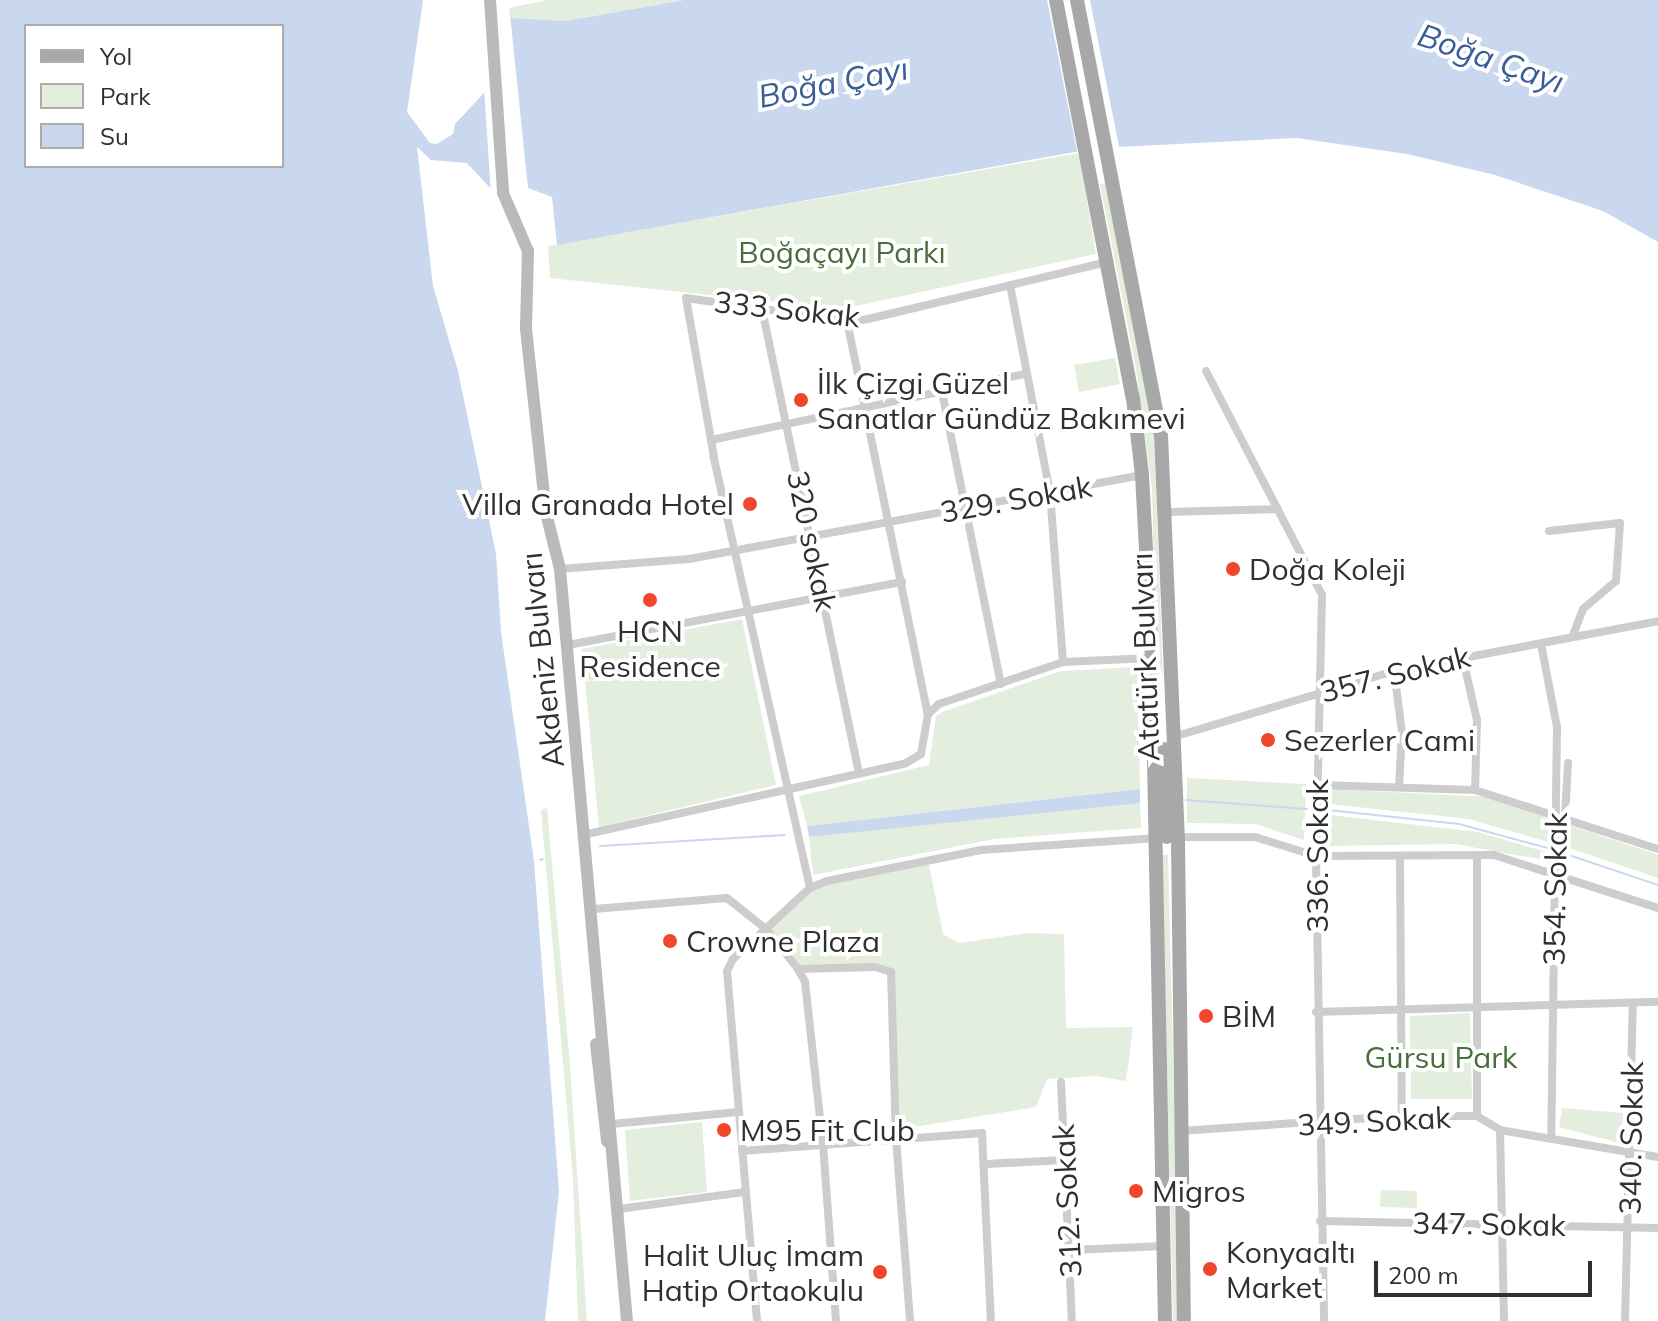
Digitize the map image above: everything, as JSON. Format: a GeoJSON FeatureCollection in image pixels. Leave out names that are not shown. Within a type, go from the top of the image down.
{"type":"FeatureCollection","features":[{"type":"Feature","properties":{"kind":"main road","name":"Akdeniz Bulvarı"},"geometry":{"type":"LineString","coordinates":[[490,0],[488,16],[503,193],[527,242],[527,343],[546,513],[560,569],[568,645],[594,909],[598,1025],[616,1171],[627,1321]]}},
{"type":"Feature","properties":{"kind":"main road","name":"Atatürk Bulvarı"},"geometry":{"type":"LineString","coordinates":[[1056,0],[1095,194],[1142,475],[1166,839],[1184,1321]]}},
{"type":"Feature","properties":{"kind":"main road","name":"Atatürk Bulvarı"},"geometry":{"type":"LineString","coordinates":[[1077,0],[1158,420],[1166,512],[1173,737],[1166,839],[1165,1321]]}},
{"type":"Feature","properties":{"kind":"street","name":"333 Sokak"},"geometry":{"type":"LineString","coordinates":[[788,791],[739,550],[711,440],[686,298],[847,321],[1107,262]]}},
{"type":"Feature","properties":{"kind":"street"},"geometry":{"type":"LineString","coordinates":[[1010,285],[1024,374],[1050,493],[1063,662]]}},
{"type":"Feature","properties":{"kind":"street","name":"320 sokak"},"geometry":{"type":"LineString","coordinates":[[762,309],[825,597],[859,774]]}},
{"type":"Feature","properties":{"kind":"street"},"geometry":{"type":"LineString","coordinates":[[587,834],[906,763],[921,754],[928,714],[847,321]]}},
{"type":"Feature","properties":{"kind":"street","name":"336. Sokak"},"geometry":{"type":"LineString","coordinates":[[1206,371],[1322,595],[1316,1012],[1324,1321]]}},
{"type":"Feature","properties":{"kind":"street"},"geometry":{"type":"LineString","coordinates":[[711,440],[1024,374]]}},
{"type":"Feature","properties":{"kind":"street"},"geometry":{"type":"LineString","coordinates":[[942,392],[968,507],[1001,684]]}},
{"type":"Feature","properties":{"kind":"street","name":"329. Sokak"},"geometry":{"type":"LineString","coordinates":[[560,569],[641,566],[1142,475]]}},
{"type":"Feature","properties":{"kind":"street"},"geometry":{"type":"LineString","coordinates":[[1166,512],[1278,509]]}},
{"type":"Feature","properties":{"kind":"street"},"geometry":{"type":"LineString","coordinates":[[1549,531],[1620,523],[1616,581],[1583,609],[1573,635]]}},
{"type":"Feature","properties":{"kind":"street"},"geometry":{"type":"LineString","coordinates":[[568,645],[902,582]]}},
{"type":"Feature","properties":{"kind":"street","name":"357. Sokak"},"geometry":{"type":"LineString","coordinates":[[1173,737],[1394,671],[1462,655],[1541,644],[1573,635],[1658,621]]}},
{"type":"Feature","properties":{"kind":"street","name":"354. Sokak"},"geometry":{"type":"LineString","coordinates":[[1541,644],[1557,727],[1561,816],[1556,844],[1551,1135]]}},
{"type":"Feature","properties":{"kind":"street"},"geometry":{"type":"LineString","coordinates":[[1462,655],[1477,720],[1475,790]]}},
{"type":"Feature","properties":{"kind":"street"},"geometry":{"type":"LineString","coordinates":[[928,714],[939,704],[1063,662],[1152,658]]}},
{"type":"Feature","properties":{"kind":"street"},"geometry":{"type":"LineString","coordinates":[[1394,671],[1402,733],[1399,787]]}},
{"type":"Feature","properties":{"kind":"street"},"geometry":{"type":"LineString","coordinates":[[1561,816],[1568,763]]}},
{"type":"Feature","properties":{"kind":"street"},"geometry":{"type":"LineString","coordinates":[[1317,785],[1475,790],[1658,849]]}},
{"type":"Feature","properties":{"kind":"street"},"geometry":{"type":"LineString","coordinates":[[788,791],[810,888]]}},
{"type":"Feature","properties":{"kind":"street"},"geometry":{"type":"LineString","coordinates":[[757,1321],[727,971],[810,888],[869,872],[1023,845],[1217,836],[1266,839],[1316,856],[1508,858],[1658,908]]}},
{"type":"Feature","properties":{"kind":"street"},"geometry":{"type":"LineString","coordinates":[[1477,856],[1477,1116]]}},
{"type":"Feature","properties":{"kind":"street"},"geometry":{"type":"LineString","coordinates":[[1400,857],[1402,1116]]}},
{"type":"Feature","properties":{"kind":"street"},"geometry":{"type":"LineString","coordinates":[[594,909],[727,898],[766,929],[798,969],[805,982],[823,1144],[836,1321]]}},
{"type":"Feature","properties":{"kind":"street"},"geometry":{"type":"LineString","coordinates":[[798,969],[875,967],[891,972],[896,1138],[910,1321]]}},
{"type":"Feature","properties":{"kind":"street"},"geometry":{"type":"LineString","coordinates":[[1316,1012],[1553,1008],[1658,1002]]}},
{"type":"Feature","properties":{"kind":"street","name":"340. Sokak"},"geometry":{"type":"LineString","coordinates":[[1625,1321],[1630,1228],[1633,1004]]}},
{"type":"Feature","properties":{"kind":"street","name":"312. Sokak"},"geometry":{"type":"LineString","coordinates":[[1061,1082],[1072,1250],[1072,1321]]}},
{"type":"Feature","properties":{"kind":"street"},"geometry":{"type":"LineString","coordinates":[[608,1119],[738,1112]]}},
{"type":"Feature","properties":{"kind":"street","name":"349. Sokak"},"geometry":{"type":"LineString","coordinates":[[1179,1131],[1402,1116],[1477,1116],[1500,1130],[1551,1135],[1630,1155],[1658,1157]]}},
{"type":"Feature","properties":{"kind":"street"},"geometry":{"type":"LineString","coordinates":[[1500,1130],[1504,1321]]}},
{"type":"Feature","properties":{"kind":"street"},"geometry":{"type":"LineString","coordinates":[[742,1151],[982,1133],[986,1164],[991,1321]]}},
{"type":"Feature","properties":{"kind":"street"},"geometry":{"type":"LineString","coordinates":[[986,1164],[1065,1160]]}},
{"type":"Feature","properties":{"kind":"street"},"geometry":{"type":"LineString","coordinates":[[619,1209],[744,1192]]}},
{"type":"Feature","properties":{"kind":"street","name":"347. Sokak"},"geometry":{"type":"LineString","coordinates":[[1320,1221],[1501,1222],[1658,1228]]}},
{"type":"Feature","properties":{"kind":"street"},"geometry":{"type":"LineString","coordinates":[[1072,1250],[1164,1246]]}},
{"type":"Feature","properties":{"kind":"green space"},"geometry":{"type":"Polygon","coordinates":[[[547,0],[684,0],[566,21],[510,18],[509,8],[547,0]]]}},
{"type":"Feature","properties":{"kind":"green space","name":"Boğaçayı Parkı"},"geometry":{"type":"Polygon","coordinates":[[[1079,153],[1096,254],[842,309],[550,278],[548,246],[1079,153]]]}},
{"type":"Feature","properties":{"kind":"green space"},"geometry":{"type":"Polygon","coordinates":[[[1109,183],[1154,435],[1163,678],[1156,649],[1152,488],[1136,369],[1100,184],[1109,183]]]}},
{"type":"Feature","properties":{"kind":"green space"},"geometry":{"type":"Polygon","coordinates":[[[1115,358],[1120,384],[1079,392],[1074,365],[1115,358]]]}},
{"type":"Feature","properties":{"kind":"green space"},"geometry":{"type":"Polygon","coordinates":[[[742,619],[776,785],[599,827],[582,649],[742,619]]]}},
{"type":"Feature","properties":{"kind":"green space"},"geometry":{"type":"Polygon","coordinates":[[[1137,667],[1140,789],[807,826],[799,796],[929,765],[936,716],[942,712],[1061,671],[1137,667]]]}},
{"type":"Feature","properties":{"kind":"green space"},"geometry":{"type":"Polygon","coordinates":[[[1187,778],[1306,784],[1304,840],[1256,824],[1187,823],[1187,778]]]}},
{"type":"Feature","properties":{"kind":"green space"},"geometry":{"type":"Polygon","coordinates":[[[1329,789],[1491,797],[1550,819],[1550,838],[1548,842],[1469,819],[1329,804],[1329,789]]]}},
{"type":"Feature","properties":{"kind":"green space"},"geometry":{"type":"Polygon","coordinates":[[[1110,802],[1140,803],[1141,828],[994,839],[813,875],[809,837],[1110,802]]]}},
{"type":"Feature","properties":{"kind":"green space"},"geometry":{"type":"Polygon","coordinates":[[[547,808],[570,1065],[587,1321],[578,1321],[573,1179],[541,810],[547,808]]]}},
{"type":"Feature","properties":{"kind":"green space"},"geometry":{"type":"Polygon","coordinates":[[[1330,815],[1478,832],[1550,853],[1550,861],[1455,844],[1330,846],[1330,815]]]}},
{"type":"Feature","properties":{"kind":"green space"},"geometry":{"type":"Polygon","coordinates":[[[1563,823],[1658,855],[1658,878],[1563,846],[1563,823]]]}},
{"type":"Feature","properties":{"kind":"green space"},"geometry":{"type":"Polygon","coordinates":[[[1162,855],[1168,855],[1180,1321],[1173,1321],[1162,855]]]}},
{"type":"Feature","properties":{"kind":"green space"},"geometry":{"type":"Polygon","coordinates":[[[928,860],[943,934],[958,943],[1028,933],[1064,934],[1066,1028],[1133,1027],[1126,1081],[1095,1076],[1047,1079],[1036,1107],[896,1130],[888,968],[798,969],[766,929],[810,888],[928,860]]]}},
{"type":"Feature","properties":{"kind":"green space","name":"Gürsu Park"},"geometry":{"type":"Polygon","coordinates":[[[1470,1013],[1472,1099],[1411,1099],[1410,1016],[1470,1013]]]}},
{"type":"Feature","properties":{"kind":"green space"},"geometry":{"type":"Polygon","coordinates":[[[1562,1108],[1623,1113],[1623,1144],[1559,1127],[1562,1108]]]}},
{"type":"Feature","properties":{"kind":"green space"},"geometry":{"type":"Polygon","coordinates":[[[702,1122],[707,1192],[630,1201],[625,1130],[702,1122]]]}},
{"type":"Feature","properties":{"kind":"green space"},"geometry":{"type":"Polygon","coordinates":[[[1381,1190],[1417,1191],[1417,1208],[1380,1207],[1381,1190]]]}},
{"type":"Feature","properties":{"kind":"water","name":"Boğa Çayı"},"geometry":{"type":"Polygon","coordinates":[[[0,0],[423,0],[407,112],[430,143],[437,144],[453,134],[455,124],[484,93],[516,81],[510,18],[566,21],[684,0],[1658,0],[1658,242],[1603,211],[1495,175],[1407,154],[1297,138],[1097,148],[557,245],[552,197],[528,188],[494,192],[467,163],[431,160],[417,147],[433,286],[458,371],[496,554],[501,632],[534,861],[559,1191],[545,1321],[0,1321],[0,0]]]}},
{"type":"Feature","properties":{"kind":"water"},"geometry":{"type":"Polygon","coordinates":[[[1140,789],[1140,803],[809,837],[807,826],[1140,789]]]}},
{"type":"Feature","properties":{"kind":"pier"},"geometry":{"type":"Polygon","coordinates":[[[1047,0],[1090,0],[1120,152],[1078,156],[1047,0]]]}},
{"type":"Feature","properties":{"kind":"pier"},"geometry":{"type":"Polygon","coordinates":[[[510,14],[528,188],[545,199],[527,192],[491,195],[484,88],[512,78],[510,14]]]}},
{"type":"Feature","properties":{"kind":"waterway"},"geometry":{"type":"LineString","coordinates":[[1186,800],[1307,809]]}},
{"type":"Feature","properties":{"kind":"waterway"},"geometry":{"type":"LineString","coordinates":[[1328,810],[1459,824],[1551,849]]}},
{"type":"Feature","properties":{"kind":"waterway"},"geometry":{"type":"LineString","coordinates":[[600,846],[785,835]]}},
{"type":"Feature","properties":{"kind":"waterway"},"geometry":{"type":"LineString","coordinates":[[1557,851],[1658,885]]}},
{"type":"Feature","properties":{"kind":"place","name":"İlk Çizgi Güzel Sanatlar Gündüz Bakımevi"},"geometry":{"type":"Point","coordinates":[801,400]}},
{"type":"Feature","properties":{"kind":"place","name":"Villa Granada Hotel"},"geometry":{"type":"Point","coordinates":[750,504]}},
{"type":"Feature","properties":{"kind":"place","name":"Doğa Koleji"},"geometry":{"type":"Point","coordinates":[1233,569]}},
{"type":"Feature","properties":{"kind":"place","name":"HCN Residence"},"geometry":{"type":"Point","coordinates":[650,600]}},
{"type":"Feature","properties":{"kind":"place","name":"Sezerler Cami"},"geometry":{"type":"Point","coordinates":[1268,740]}},
{"type":"Feature","properties":{"kind":"place","name":"Crowne Plaza"},"geometry":{"type":"Point","coordinates":[670,941]}},
{"type":"Feature","properties":{"kind":"place","name":"BİM"},"geometry":{"type":"Point","coordinates":[1206,1016]}},
{"type":"Feature","properties":{"kind":"place","name":"M95 Fit Club"},"geometry":{"type":"Point","coordinates":[724,1130]}},
{"type":"Feature","properties":{"kind":"place","name":"Migros"},"geometry":{"type":"Point","coordinates":[1136,1191]}},
{"type":"Feature","properties":{"kind":"place","name":"Konyaaltı Market"},"geometry":{"type":"Point","coordinates":[1210,1269]}},
{"type":"Feature","properties":{"kind":"place","name":"Halit Uluç İmam Hatip Ortaokulu"},"geometry":{"type":"Point","coordinates":[880,1272]}}]}
